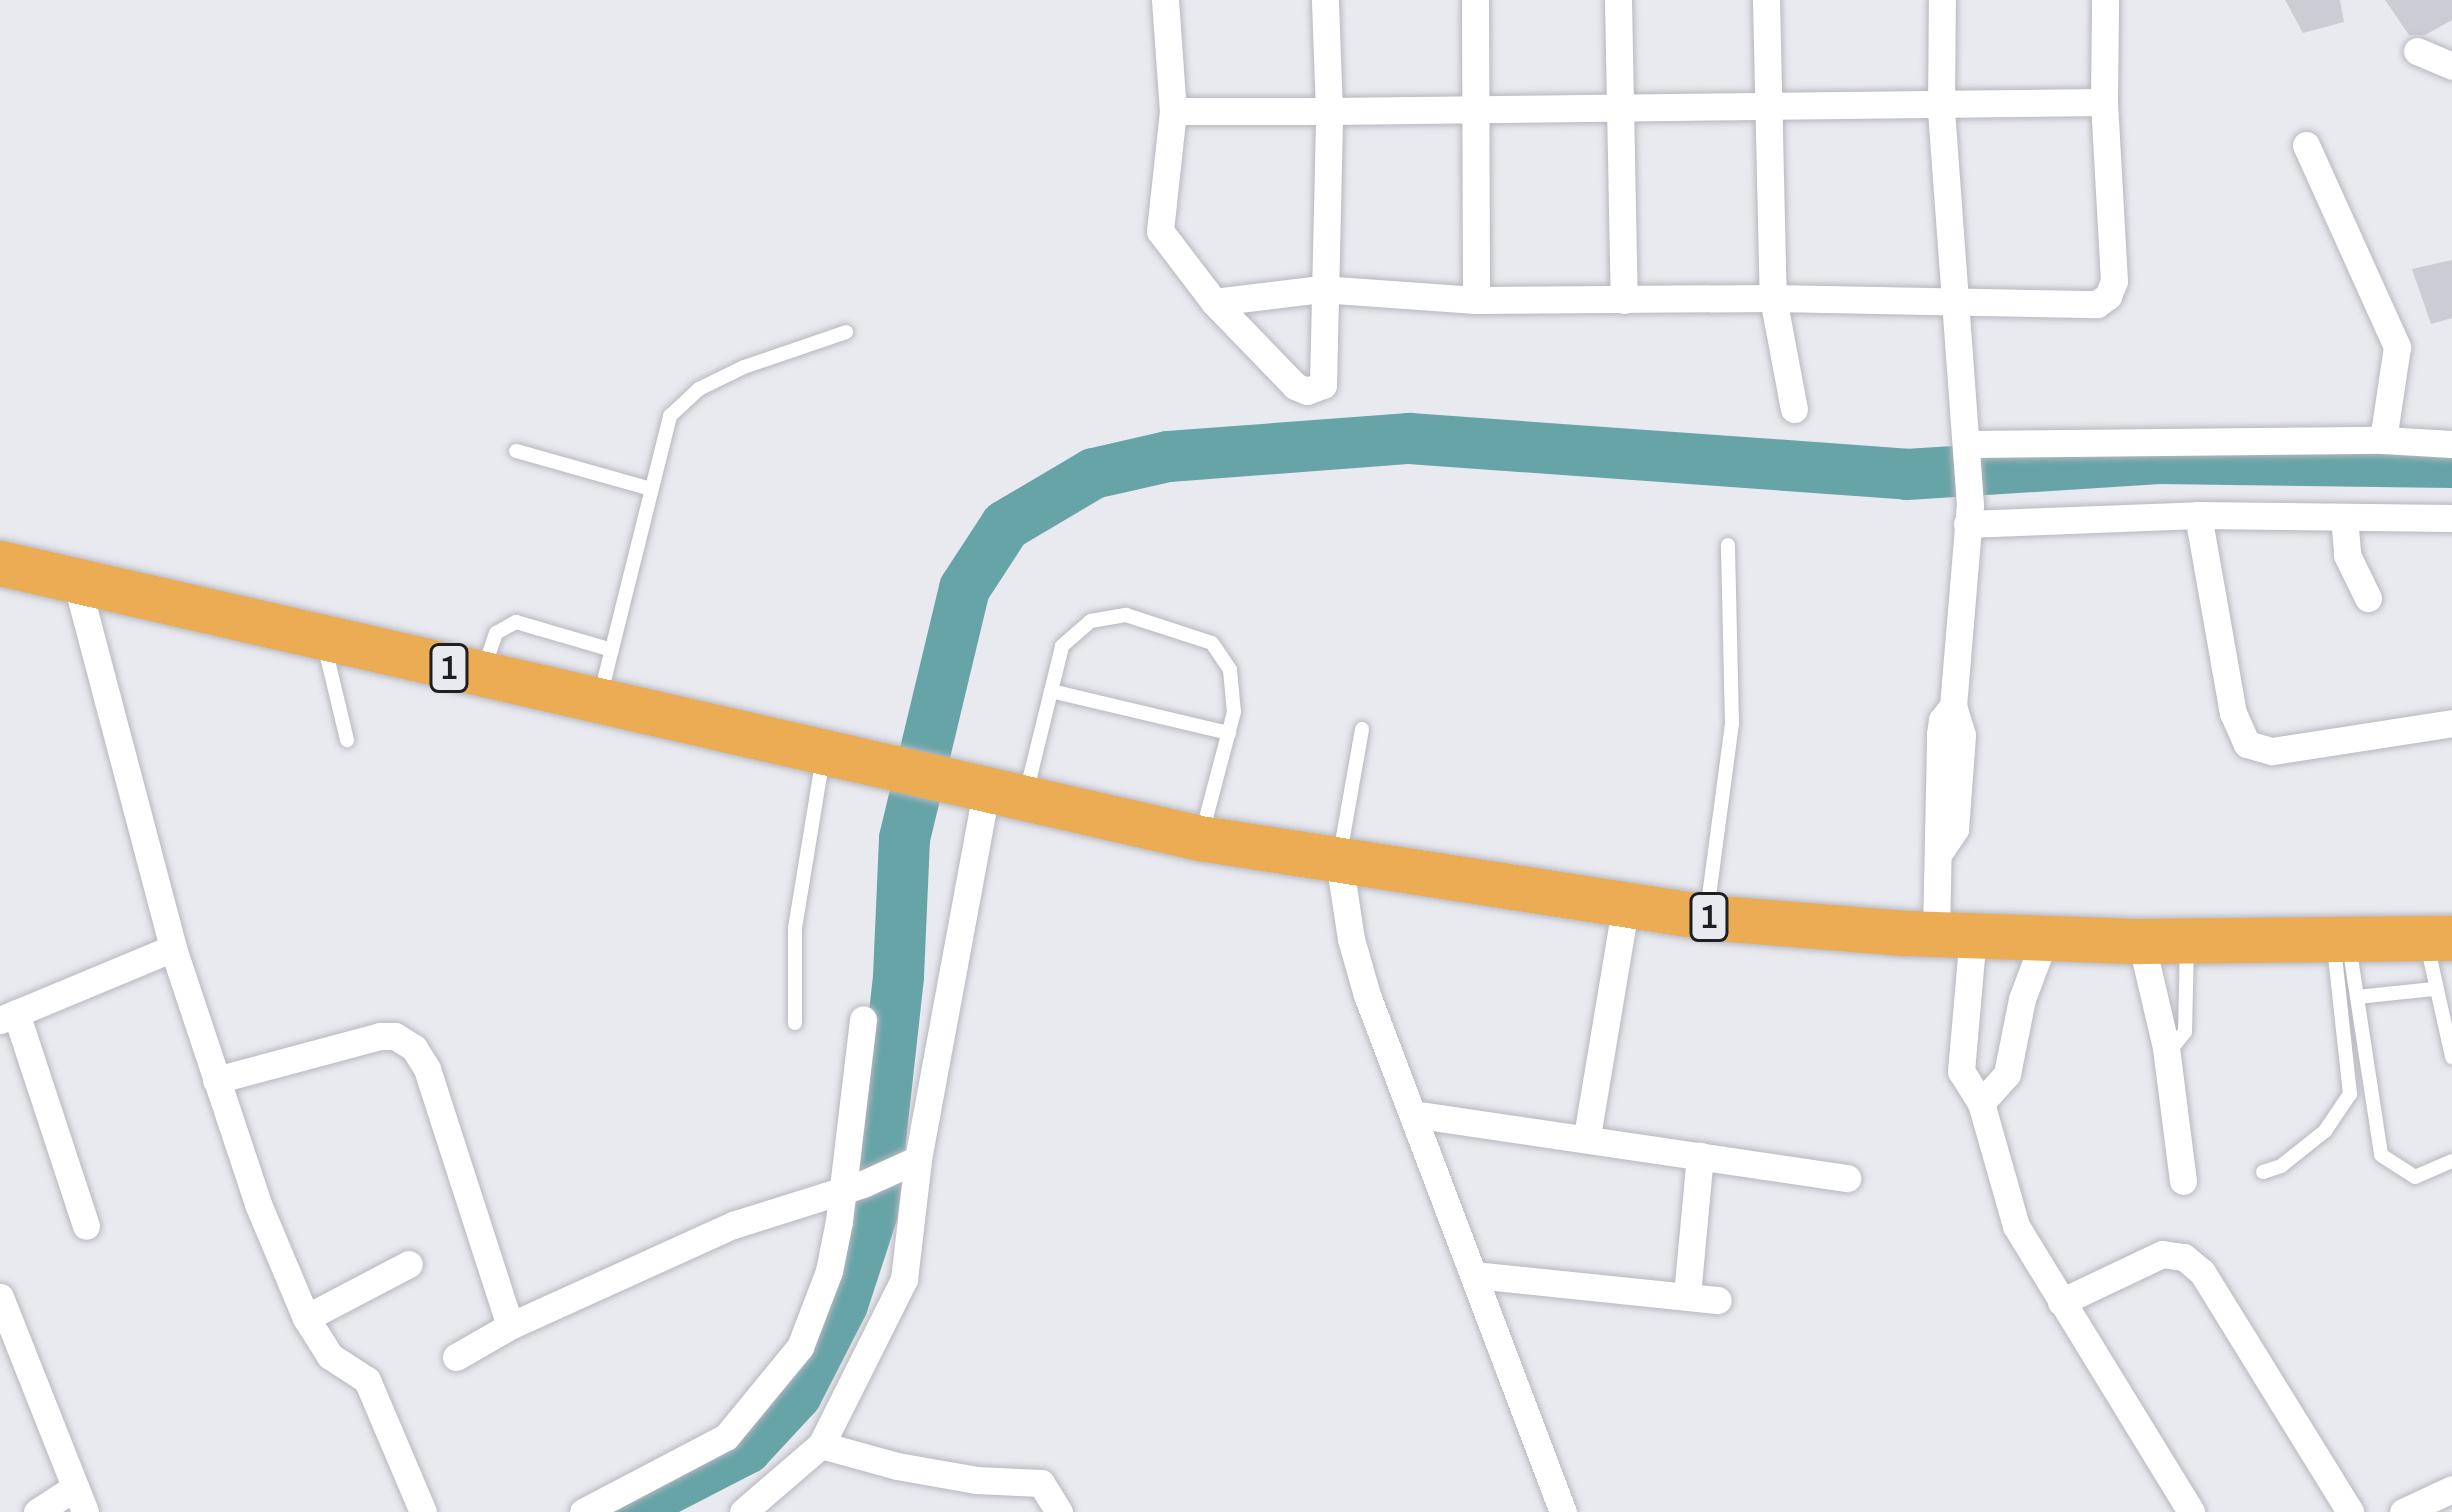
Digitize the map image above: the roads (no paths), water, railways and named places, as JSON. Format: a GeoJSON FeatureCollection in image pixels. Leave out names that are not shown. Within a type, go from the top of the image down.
{"type":"FeatureCollection","features":[{"type":"Feature","properties":{"kind":"highway","name":"1"},"geometry":{"type":"LineString","coordinates":[[0,562],[77,584],[1200,838],[1339,860],[1706,916],[2141,940],[2439,939]]}},
{"type":"Feature","properties":{"kind":"street"},"geometry":{"type":"LineString","coordinates":[[1165,0],[1173,111],[1160,231],[1214,302],[1295,386],[1307,391],[1323,385],[1321,289],[1329,111],[1325,0]]}},
{"type":"Feature","properties":{"kind":"street"},"geometry":{"type":"LineString","coordinates":[[1474,0],[1476,300]]}},
{"type":"Feature","properties":{"kind":"street"},"geometry":{"type":"LineString","coordinates":[[1618,0],[1624,299]]}},
{"type":"Feature","properties":{"kind":"street"},"geometry":{"type":"LineString","coordinates":[[1766,0],[1773,298],[1794,410]]}},
{"type":"Feature","properties":{"kind":"street"},"geometry":{"type":"LineString","coordinates":[[1942,0],[1941,106],[1968,454],[1953,706],[1962,735],[1955,829],[1941,850],[1954,933],[1961,1071],[1981,1103],[2016,1226],[2191,1512]]}},
{"type":"Feature","properties":{"kind":"street"},"geometry":{"type":"LineString","coordinates":[[1214,302],[1321,289],[1476,300],[1773,298],[2097,304],[2108,296],[2114,281],[2104,101],[2105,0]]}},
{"type":"Feature","properties":{"kind":"street"},"geometry":{"type":"LineString","coordinates":[[2417,52],[2452,67]]}},
{"type":"Feature","properties":{"kind":"street"},"geometry":{"type":"LineString","coordinates":[[1173,111],[1619,112],[2104,101]]}},
{"type":"Feature","properties":{"kind":"street"},"geometry":{"type":"LineString","coordinates":[[2306,145],[2397,346],[2383,440]]}},
{"type":"Feature","properties":{"kind":"street"},"geometry":{"type":"LineString","coordinates":[[1968,454],[2383,440],[2452,444]]}},
{"type":"Feature","properties":{"kind":"street"},"geometry":{"type":"LineString","coordinates":[[1968,514],[2452,518]]}},
{"type":"Feature","properties":{"kind":"street"},"geometry":{"type":"LineString","coordinates":[[2198,515],[2233,713],[2247,744],[2272,751],[2452,723]]}},
{"type":"Feature","properties":{"kind":"street"},"geometry":{"type":"LineString","coordinates":[[2344,517],[2347,555],[2368,598]]}},
{"type":"Feature","properties":{"kind":"street"},"geometry":{"type":"LineString","coordinates":[[77,584],[173,947],[258,1204],[306,1318],[330,1356],[367,1380],[423,1512]]}},
{"type":"Feature","properties":{"kind":"street"},"geometry":{"type":"LineString","coordinates":[[760,1507],[821,1445],[904,1279],[909,1162],[997,790]]}},
{"type":"Feature","properties":{"kind":"street"},"geometry":{"type":"LineString","coordinates":[[1339,860],[1356,960],[1564,1512]]}},
{"type":"Feature","properties":{"kind":"street"},"geometry":{"type":"LineString","coordinates":[[1587,1136],[1626,902]]}},
{"type":"Feature","properties":{"kind":"street"},"geometry":{"type":"LineString","coordinates":[[1981,1103],[2007,1074],[2022,999],[2046,935]]}},
{"type":"Feature","properties":{"kind":"street"},"geometry":{"type":"LineString","coordinates":[[2141,940],[2167,1054],[2182,1181]]}},
{"type":"Feature","properties":{"kind":"street"},"geometry":{"type":"LineString","coordinates":[[86,1226],[8,1017],[173,947]]}},
{"type":"Feature","properties":{"kind":"street"},"geometry":{"type":"LineString","coordinates":[[583,1512],[727,1437],[764,1398],[800,1347],[852,1188],[863,1019]]}},
{"type":"Feature","properties":{"kind":"street"},"geometry":{"type":"LineString","coordinates":[[216,1080],[380,1036],[395,1036],[414,1048],[427,1069],[510,1325]]}},
{"type":"Feature","properties":{"kind":"street"},"geometry":{"type":"LineString","coordinates":[[1413,1114],[1587,1136],[1847,1178]]}},
{"type":"Feature","properties":{"kind":"street"},"geometry":{"type":"LineString","coordinates":[[1687,1295],[1700,1156]]}},
{"type":"Feature","properties":{"kind":"street"},"geometry":{"type":"LineString","coordinates":[[456,1358],[510,1325],[733,1226],[852,1188],[909,1162]]}},
{"type":"Feature","properties":{"kind":"street"},"geometry":{"type":"LineString","coordinates":[[2061,1302],[2162,1254],[2184,1257],[2202,1271],[2350,1512]]}},
{"type":"Feature","properties":{"kind":"street"},"geometry":{"type":"LineString","coordinates":[[306,1318],[409,1264]]}},
{"type":"Feature","properties":{"kind":"street"},"geometry":{"type":"LineString","coordinates":[[1475,1275],[1718,1300]]}},
{"type":"Feature","properties":{"kind":"street"},"geometry":{"type":"LineString","coordinates":[[0,1297],[79,1500],[37,1512]]}},
{"type":"Feature","properties":{"kind":"street"},"geometry":{"type":"LineString","coordinates":[[821,1445],[866,1460],[976,1480],[1041,1483],[1058,1502],[1059,1512]]}},
{"type":"Feature","properties":{"kind":"street"},"geometry":{"type":"LineString","coordinates":[[2403,1512],[2452,1489]]}},
{"type":"Feature","properties":{"kind":"lane"},"geometry":{"type":"LineString","coordinates":[[598,701],[648,488],[670,416],[699,389],[846,332]]}},
{"type":"Feature","properties":{"kind":"lane"},"geometry":{"type":"LineString","coordinates":[[516,451],[648,488]]}},
{"type":"Feature","properties":{"kind":"lane"},"geometry":{"type":"LineString","coordinates":[[1706,916],[1732,724],[1728,545]]}},
{"type":"Feature","properties":{"kind":"lane"},"geometry":{"type":"LineString","coordinates":[[997,790],[1051,692],[1062,646],[1091,621],[1126,615],[1212,643],[1231,670],[1234,712],[1200,838]]}},
{"type":"Feature","properties":{"kind":"lane"},"geometry":{"type":"LineString","coordinates":[[482,676],[496,633],[505,624],[528,624],[612,650]]}},
{"type":"Feature","properties":{"kind":"lane"},"geometry":{"type":"LineString","coordinates":[[323,639],[347,740]]}},
{"type":"Feature","properties":{"kind":"lane"},"geometry":{"type":"LineString","coordinates":[[1051,692],[1228,733]]}},
{"type":"Feature","properties":{"kind":"lane"},"geometry":{"type":"LineString","coordinates":[[1339,860],[1362,729]]}},
{"type":"Feature","properties":{"kind":"lane"},"geometry":{"type":"LineString","coordinates":[[795,1023],[797,912],[823,752]]}},
{"type":"Feature","properties":{"kind":"lane"},"geometry":{"type":"LineString","coordinates":[[2439,939],[2434,988],[2452,1057]]}},
{"type":"Feature","properties":{"kind":"lane"},"geometry":{"type":"LineString","coordinates":[[2167,1054],[2176,1050],[2186,1032],[2187,941]]}},
{"type":"Feature","properties":{"kind":"lane"},"geometry":{"type":"LineString","coordinates":[[2341,942],[2357,997],[2381,1155],[2415,1177],[2452,1161]]}},
{"type":"Feature","properties":{"kind":"lane"},"geometry":{"type":"LineString","coordinates":[[2264,1172],[2315,1140],[2350,1094],[2341,942]]}},
{"type":"Feature","properties":{"kind":"lane"},"geometry":{"type":"LineString","coordinates":[[2357,997],[2434,988]]}},
{"type":"Feature","properties":{"kind":"waterway"},"geometry":{"type":"LineString","coordinates":[[622,1512],[746,1448],[796,1394],[842,1304],[872,1212],[898,976],[904,838],[964,588],[1005,525],[1093,473],[1168,456],[1409,438],[1906,474],[2158,458],[2452,462]]}}]}
